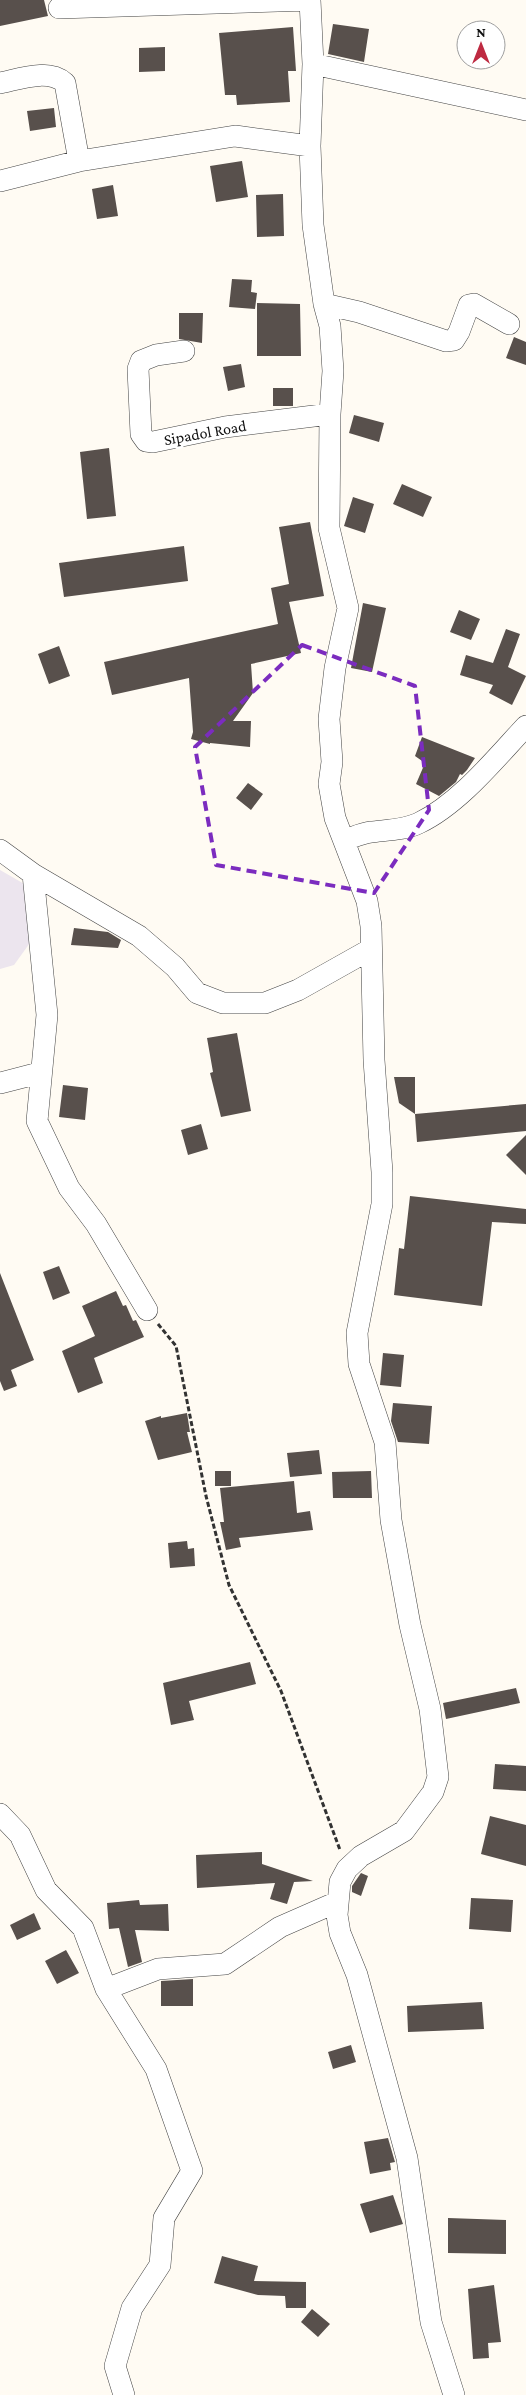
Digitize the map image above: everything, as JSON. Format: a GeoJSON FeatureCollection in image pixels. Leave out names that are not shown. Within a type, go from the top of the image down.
{"type":"FeatureCollection","features":[{"type":"Feature","properties":{"kind":"street"},"geometry":{"type":"LineString","coordinates":[[59,8],[310,0],[313,64],[310,146],[313,225],[324,304],[330,326],[333,371],[330,414],[329,528],[348,608],[335,668],[329,719],[332,762],[329,784],[336,818],[367,901],[371,949],[382,1204],[357,1333],[359,1364],[385,1442],[391,1520],[408,1617],[430,1708],[438,1777],[434,1792],[404,1831],[360,1856],[347,1869],[340,1882],[337,1902],[340,1933],[357,1976],[407,2158],[431,2322],[454,2395]]}},
{"type":"Feature","properties":{"kind":"street"},"geometry":{"type":"LineString","coordinates":[[313,64],[526,110]]}},
{"type":"Feature","properties":{"kind":"street"},"geometry":{"type":"LineString","coordinates":[[0,83],[47,75],[58,76],[64,83],[80,161]]}},
{"type":"Feature","properties":{"kind":"street"},"geometry":{"type":"LineString","coordinates":[[0,181],[80,161],[235,136],[310,146]]}},
{"type":"Feature","properties":{"kind":"street"},"geometry":{"type":"LineString","coordinates":[[324,304],[359,312],[446,341],[454,340],[469,306],[474,304],[509,324]]}},
{"type":"Feature","properties":{"kind":"street","name":"Sipadol Road"},"geometry":{"type":"LineString","coordinates":[[184,351],[156,355],[141,361],[138,369],[141,434],[146,440],[153,442],[225,427],[330,414]]}},
{"type":"Feature","properties":{"kind":"street"},"geometry":{"type":"LineString","coordinates":[[345,840],[369,832],[390,831],[419,824],[438,812],[462,792],[526,726]]}},
{"type":"Feature","properties":{"kind":"street"},"geometry":{"type":"LineString","coordinates":[[0,850],[33,874],[139,936],[175,968],[197,993],[223,1003],[265,1003],[298,990],[371,949]]}},
{"type":"Feature","properties":{"kind":"street"},"geometry":{"type":"LineString","coordinates":[[33,874],[46,1015],[37,1120],[69,1188],[96,1224],[147,1310]]}},
{"type":"Feature","properties":{"kind":"street"},"geometry":{"type":"LineString","coordinates":[[0,1083],[40,1073]]}},
{"type":"Feature","properties":{"kind":"street"},"geometry":{"type":"LineString","coordinates":[[0,1814],[20,1835],[46,1890],[83,1928],[106,1989],[156,2069],[192,2171],[164,2218],[160,2265],[132,2308],[115,2366],[124,2395]]}},
{"type":"Feature","properties":{"kind":"street"},"geometry":{"type":"LineString","coordinates":[[106,1989],[158,1969],[225,1964],[280,1927],[337,1902]]}},
{"type":"Feature","properties":{"kind":"path"},"geometry":{"type":"LineString","coordinates":[[147,1310],[176,1346],[206,1496],[229,1585],[281,1691],[347,1869]]}},
{"type":"Feature","properties":{"kind":"highlighted area"},"geometry":{"type":"Polygon","coordinates":[[[302,645],[415,686],[429,810],[374,893],[216,865],[195,747],[302,645]]]}},
{"type":"Feature","properties":{"kind":"shaded area"},"geometry":{"type":"Polygon","coordinates":[[[0,870],[40,893],[45,922],[14,965],[0,969],[0,870]]]}},
{"type":"Feature","properties":{"kind":"building"},"geometry":{"type":"Polygon","coordinates":[[[0,0],[44,0],[48,16],[0,26],[0,0]]]}},
{"type":"Feature","properties":{"kind":"building"},"geometry":{"type":"Polygon","coordinates":[[[333,24],[369,29],[364,62],[328,54],[333,24]]]}},
{"type":"Feature","properties":{"kind":"building"},"geometry":{"type":"Polygon","coordinates":[[[293,27],[296,71],[288,71],[290,102],[237,105],[236,95],[225,95],[219,33],[293,27]]]}},
{"type":"Feature","properties":{"kind":"building"},"geometry":{"type":"Polygon","coordinates":[[[165,47],[165,71],[139,72],[139,48],[165,47]]]}},
{"type":"Feature","properties":{"kind":"building"},"geometry":{"type":"Polygon","coordinates":[[[54,108],[56,127],[30,131],[27,111],[54,108]]]}},
{"type":"Feature","properties":{"kind":"building"},"geometry":{"type":"Polygon","coordinates":[[[242,161],[248,197],[216,202],[210,166],[242,161]]]}},
{"type":"Feature","properties":{"kind":"building"},"geometry":{"type":"Polygon","coordinates":[[[113,185],[118,216],[97,219],[92,189],[113,185]]]}},
{"type":"Feature","properties":{"kind":"building"},"geometry":{"type":"Polygon","coordinates":[[[283,194],[284,236],[257,237],[256,195],[283,194]]]}},
{"type":"Feature","properties":{"kind":"building"},"geometry":{"type":"Polygon","coordinates":[[[232,279],[252,280],[251,292],[257,293],[255,309],[229,307],[232,279]]]}},
{"type":"Feature","properties":{"kind":"building"},"geometry":{"type":"Polygon","coordinates":[[[257,303],[300,304],[301,356],[257,356],[257,303]]]}},
{"type":"Feature","properties":{"kind":"building"},"geometry":{"type":"Polygon","coordinates":[[[179,313],[203,313],[202,343],[179,339],[179,313]]]}},
{"type":"Feature","properties":{"kind":"building"},"geometry":{"type":"Polygon","coordinates":[[[514,337],[526,342],[526,365],[506,358],[514,337]]]}},
{"type":"Feature","properties":{"kind":"building"},"geometry":{"type":"Polygon","coordinates":[[[241,364],[245,387],[228,391],[223,367],[241,364]]]}},
{"type":"Feature","properties":{"kind":"building"},"geometry":{"type":"Polygon","coordinates":[[[273,388],[293,388],[293,406],[273,406],[273,388]]]}},
{"type":"Feature","properties":{"kind":"building"},"geometry":{"type":"Polygon","coordinates":[[[354,415],[384,423],[379,442],[349,433],[354,415]]]}},
{"type":"Feature","properties":{"kind":"building"},"geometry":{"type":"Polygon","coordinates":[[[109,448],[116,516],[87,519],[80,452],[109,448]]]}},
{"type":"Feature","properties":{"kind":"building"},"geometry":{"type":"Polygon","coordinates":[[[402,484],[432,497],[423,517],[393,504],[402,484]]]}},
{"type":"Feature","properties":{"kind":"building"},"geometry":{"type":"Polygon","coordinates":[[[353,497],[374,504],[365,533],[344,526],[353,497]]]}},
{"type":"Feature","properties":{"kind":"building"},"geometry":{"type":"Polygon","coordinates":[[[310,522],[324,596],[289,602],[301,653],[251,664],[253,693],[233,721],[251,721],[250,747],[210,744],[191,739],[193,732],[189,678],[112,695],[104,662],[278,624],[271,588],[289,584],[279,527],[310,522]]]}},
{"type":"Feature","properties":{"kind":"building"},"geometry":{"type":"Polygon","coordinates":[[[184,546],[188,581],[64,597],[59,563],[184,546]]]}},
{"type":"Feature","properties":{"kind":"building"},"geometry":{"type":"Polygon","coordinates":[[[363,603],[386,608],[372,672],[351,668],[363,603]]]}},
{"type":"Feature","properties":{"kind":"building"},"geometry":{"type":"Polygon","coordinates":[[[459,610],[480,619],[471,640],[450,632],[459,610]]]}},
{"type":"Feature","properties":{"kind":"building"},"geometry":{"type":"Polygon","coordinates":[[[506,629],[520,634],[508,667],[526,676],[512,705],[489,693],[493,685],[460,675],[466,655],[493,663],[506,629]]]}},
{"type":"Feature","properties":{"kind":"building"},"geometry":{"type":"Polygon","coordinates":[[[59,646],[70,676],[49,684],[38,654],[59,646]]]}},
{"type":"Feature","properties":{"kind":"building"},"geometry":{"type":"Polygon","coordinates":[[[422,737],[475,758],[467,770],[462,775],[460,774],[456,782],[439,796],[416,784],[425,763],[415,756],[422,737]]]}},
{"type":"Feature","properties":{"kind":"building"},"geometry":{"type":"Polygon","coordinates":[[[248,783],[263,794],[251,810],[236,798],[248,783]]]}},
{"type":"Feature","properties":{"kind":"building"},"geometry":{"type":"Polygon","coordinates":[[[74,928],[108,932],[121,940],[118,948],[71,945],[74,928]]]}},
{"type":"Feature","properties":{"kind":"building"},"geometry":{"type":"Polygon","coordinates":[[[237,1033],[251,1111],[221,1117],[210,1073],[213,1072],[207,1038],[237,1033]]]}},
{"type":"Feature","properties":{"kind":"building"},"geometry":{"type":"Polygon","coordinates":[[[394,1077],[415,1077],[415,1114],[399,1103],[394,1077]]]}},
{"type":"Feature","properties":{"kind":"building"},"geometry":{"type":"Polygon","coordinates":[[[63,1085],[88,1088],[85,1120],[59,1117],[63,1085]]]}},
{"type":"Feature","properties":{"kind":"building"},"geometry":{"type":"Polygon","coordinates":[[[526,1104],[526,1131],[417,1142],[415,1114],[526,1104]]]}},
{"type":"Feature","properties":{"kind":"building"},"geometry":{"type":"Polygon","coordinates":[[[201,1124],[208,1149],[188,1155],[181,1130],[201,1124]]]}},
{"type":"Feature","properties":{"kind":"building"},"geometry":{"type":"Polygon","coordinates":[[[526,1135],[526,1175],[506,1155],[526,1135]]]}},
{"type":"Feature","properties":{"kind":"building"},"geometry":{"type":"Polygon","coordinates":[[[410,1196],[526,1209],[526,1224],[492,1222],[482,1306],[394,1295],[399,1248],[404,1249],[410,1196]]]}},
{"type":"Feature","properties":{"kind":"building"},"geometry":{"type":"Polygon","coordinates":[[[59,1266],[70,1293],[53,1300],[43,1272],[59,1266]]]}},
{"type":"Feature","properties":{"kind":"building"},"geometry":{"type":"Polygon","coordinates":[[[0,1273],[34,1360],[11,1370],[17,1386],[4,1391],[0,1381],[0,1273]]]}},
{"type":"Feature","properties":{"kind":"building"},"geometry":{"type":"Polygon","coordinates":[[[116,1291],[123,1306],[126,1305],[133,1321],[136,1320],[144,1337],[94,1358],[103,1383],[78,1393],[62,1351],[95,1336],[82,1306],[116,1291]]]}},
{"type":"Feature","properties":{"kind":"building"},"geometry":{"type":"Polygon","coordinates":[[[383,1353],[404,1355],[401,1387],[380,1385],[383,1353]]]}},
{"type":"Feature","properties":{"kind":"building"},"geometry":{"type":"Polygon","coordinates":[[[393,1403],[432,1406],[429,1444],[398,1442],[391,1421],[393,1403]]]}},
{"type":"Feature","properties":{"kind":"building"},"geometry":{"type":"Polygon","coordinates":[[[187,1413],[190,1432],[187,1432],[192,1452],[158,1460],[145,1421],[161,1416],[161,1418],[187,1413]]]}},
{"type":"Feature","properties":{"kind":"building"},"geometry":{"type":"Polygon","coordinates":[[[319,1450],[322,1474],[290,1477],[287,1453],[319,1450]]]}},
{"type":"Feature","properties":{"kind":"building"},"geometry":{"type":"Polygon","coordinates":[[[215,1471],[231,1471],[231,1486],[215,1486],[215,1471]]]}},
{"type":"Feature","properties":{"kind":"building"},"geometry":{"type":"Polygon","coordinates":[[[371,1471],[372,1498],[333,1498],[332,1472],[371,1471]]]}},
{"type":"Feature","properties":{"kind":"building"},"geometry":{"type":"Polygon","coordinates":[[[294,1481],[297,1513],[310,1511],[313,1530],[239,1538],[241,1547],[226,1550],[220,1522],[224,1522],[220,1488],[294,1481]]]}},
{"type":"Feature","properties":{"kind":"building"},"geometry":{"type":"Polygon","coordinates":[[[187,1541],[188,1549],[194,1548],[195,1566],[170,1568],[168,1543],[187,1541]]]}},
{"type":"Feature","properties":{"kind":"building"},"geometry":{"type":"Polygon","coordinates":[[[250,1662],[256,1684],[189,1701],[194,1720],[171,1725],[163,1683],[250,1662]]]}},
{"type":"Feature","properties":{"kind":"building"},"geometry":{"type":"Polygon","coordinates":[[[516,1688],[520,1703],[446,1719],[443,1703],[516,1688]]]}},
{"type":"Feature","properties":{"kind":"building"},"geometry":{"type":"Polygon","coordinates":[[[495,1764],[526,1766],[526,1791],[493,1789],[495,1764]]]}},
{"type":"Feature","properties":{"kind":"building"},"geometry":{"type":"Polygon","coordinates":[[[490,1816],[526,1825],[526,1866],[481,1854],[490,1816]]]}},
{"type":"Feature","properties":{"kind":"building"},"geometry":{"type":"Polygon","coordinates":[[[262,1852],[262,1864],[313,1881],[294,1882],[287,1904],[270,1899],[275,1883],[197,1888],[196,1855],[262,1852]]]}},
{"type":"Feature","properties":{"kind":"building"},"geometry":{"type":"Polygon","coordinates":[[[361,1873],[368,1876],[361,1896],[352,1892],[352,1886],[361,1873]]]}},
{"type":"Feature","properties":{"kind":"building"},"geometry":{"type":"Polygon","coordinates":[[[471,1898],[513,1900],[511,1932],[469,1929],[471,1898]]]}},
{"type":"Feature","properties":{"kind":"building"},"geometry":{"type":"Polygon","coordinates":[[[139,1900],[140,1905],[168,1904],[169,1931],[135,1930],[142,1962],[128,1967],[119,1928],[109,1929],[107,1903],[139,1900]]]}},
{"type":"Feature","properties":{"kind":"building"},"geometry":{"type":"Polygon","coordinates":[[[34,1913],[41,1929],[17,1940],[10,1925],[34,1913]]]}},
{"type":"Feature","properties":{"kind":"building"},"geometry":{"type":"Polygon","coordinates":[[[66,1950],[79,1973],[57,1984],[45,1961],[66,1950]]]}},
{"type":"Feature","properties":{"kind":"building"},"geometry":{"type":"Polygon","coordinates":[[[193,1979],[193,2006],[161,2006],[161,1981],[193,1979]]]}},
{"type":"Feature","properties":{"kind":"building"},"geometry":{"type":"Polygon","coordinates":[[[482,2002],[484,2029],[408,2032],[407,2006],[482,2002]]]}},
{"type":"Feature","properties":{"kind":"building"},"geometry":{"type":"Polygon","coordinates":[[[351,2045],[356,2062],[333,2069],[328,2052],[351,2045]]]}},
{"type":"Feature","properties":{"kind":"building"},"geometry":{"type":"Polygon","coordinates":[[[388,2138],[395,2162],[390,2163],[391,2170],[370,2174],[364,2142],[388,2138]]]}},
{"type":"Feature","properties":{"kind":"building"},"geometry":{"type":"Polygon","coordinates":[[[393,2195],[403,2224],[370,2233],[360,2204],[393,2195]]]}},
{"type":"Feature","properties":{"kind":"building"},"geometry":{"type":"Polygon","coordinates":[[[448,2218],[506,2220],[506,2254],[448,2253],[448,2218]]]}},
{"type":"Feature","properties":{"kind":"building"},"geometry":{"type":"Polygon","coordinates":[[[222,2256],[258,2266],[254,2281],[306,2282],[306,2308],[286,2308],[285,2296],[258,2295],[214,2283],[222,2256]]]}},
{"type":"Feature","properties":{"kind":"building"},"geometry":{"type":"Polygon","coordinates":[[[494,2285],[501,2342],[488,2343],[489,2358],[473,2359],[468,2289],[494,2285]]]}},
{"type":"Feature","properties":{"kind":"building"},"geometry":{"type":"Polygon","coordinates":[[[312,2309],[330,2324],[318,2337],[301,2322],[312,2309]]]}}]}
